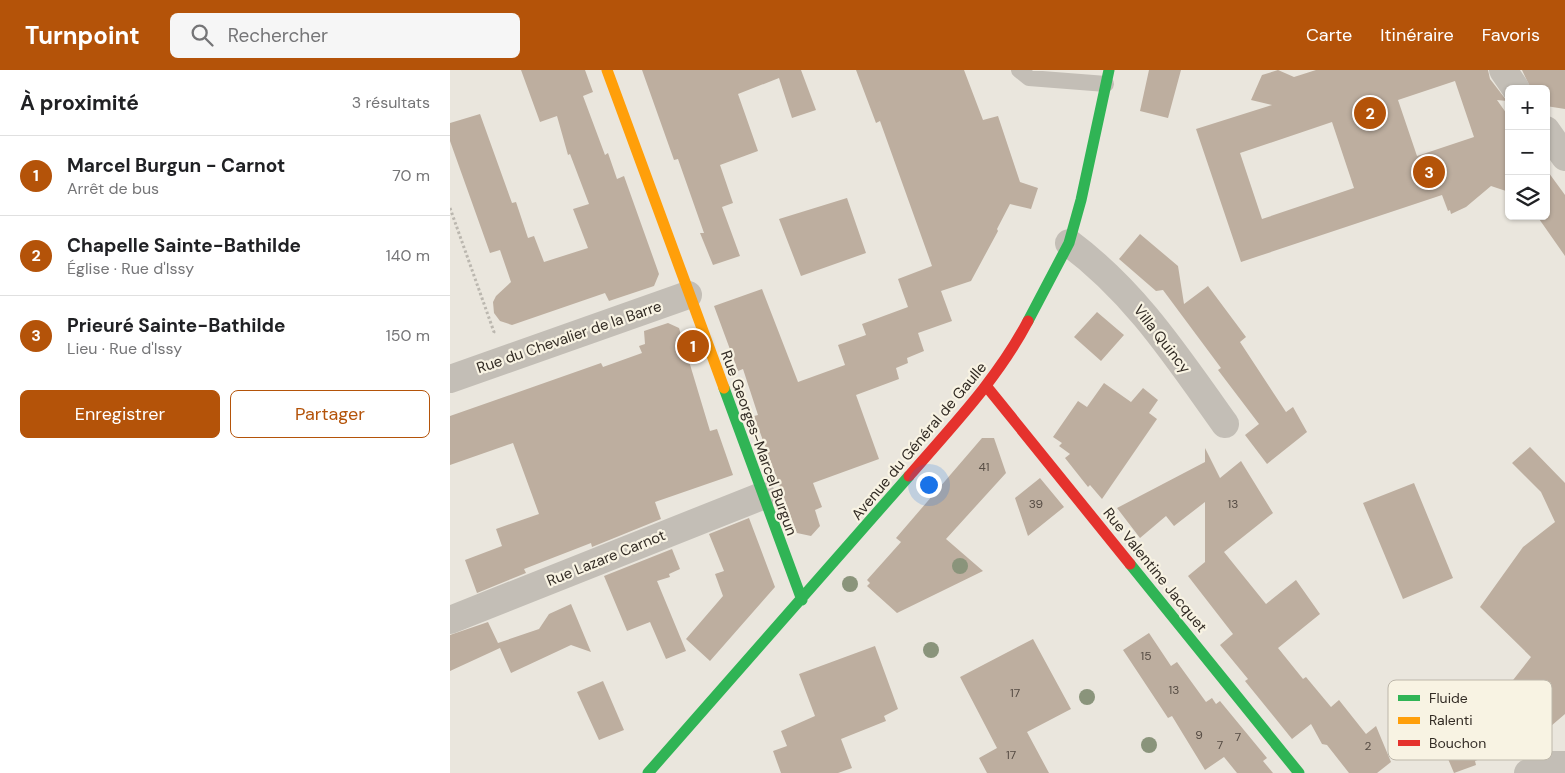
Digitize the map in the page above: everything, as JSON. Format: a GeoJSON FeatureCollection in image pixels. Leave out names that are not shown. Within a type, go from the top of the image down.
{"type":"FeatureCollection","features":[{"type":"Feature","properties":{"kind":"street","name":"Rue Georges-Marcel Burgun"},"geometry":{"type":"LineString","coordinates":[[607,70],[688,295],[802,600]]}},
{"type":"Feature","properties":{"kind":"street"},"geometry":{"type":"LineString","coordinates":[[1503,70],[1513,85]]}},
{"type":"Feature","properties":{"kind":"street","name":"Avenue du Général de Gaulle"},"geometry":{"type":"LineString","coordinates":[[648,773],[988,387],[1016,344],[1068,242],[1080,200],[1108,77]]}},
{"type":"Feature","properties":{"kind":"street","name":"Villa Quincy"},"geometry":{"type":"LineString","coordinates":[[1068,242],[1097,264],[1150,319],[1225,424]]}},
{"type":"Feature","properties":{"kind":"street","name":"Rue du Chevalier de la Barre"},"geometry":{"type":"LineString","coordinates":[[450,379],[688,295]]}},
{"type":"Feature","properties":{"kind":"street","name":"Rue Valentine Jacquet"},"geometry":{"type":"LineString","coordinates":[[988,387],[1299,773]]}},
{"type":"Feature","properties":{"kind":"street","name":"Rue Lazare Carnot"},"geometry":{"type":"LineString","coordinates":[[450,620],[762,496]]}},
{"type":"Feature","properties":{"kind":"lane"},"geometry":{"type":"LineString","coordinates":[[1019,70],[1029,78],[1108,77]]}},
{"type":"Feature","properties":{"kind":"path"},"geometry":{"type":"LineString","coordinates":[[450,208],[494,332]]}},
{"type":"Feature","properties":{"kind":"building"},"geometry":{"type":"Polygon","coordinates":[[[521,70],[585,70],[593,92],[583,96],[605,155],[608,153],[617,179],[624,176],[659,274],[654,286],[609,301],[605,293],[512,325],[500,321],[494,313],[493,302],[496,296],[511,282],[500,250],[490,253],[450,141],[450,123],[480,114],[512,203],[516,202],[528,238],[534,236],[544,262],[588,248],[573,209],[589,204],[570,154],[568,155],[557,116],[540,122],[521,70]]]}},
{"type":"Feature","properties":{"kind":"building"},"geometry":{"type":"Polygon","coordinates":[[[642,70],[801,70],[816,110],[792,118],[779,78],[738,94],[758,151],[720,165],[733,203],[722,207],[740,256],[713,265],[700,233],[704,233],[678,159],[674,160],[642,70]]]}},
{"type":"Feature","properties":{"kind":"building"},"geometry":{"type":"Polygon","coordinates":[[[856,70],[964,70],[983,120],[998,116],[1020,182],[1038,188],[1031,209],[1010,204],[971,281],[941,291],[952,321],[918,333],[924,351],[907,358],[908,363],[896,368],[899,379],[856,395],[879,459],[813,483],[822,507],[815,510],[820,526],[811,536],[797,533],[754,416],[758,415],[743,369],[738,371],[714,306],[762,289],[798,382],[845,365],[838,345],[866,335],[862,324],[908,307],[898,279],[932,266],[880,121],[876,123],[856,70]]]}},
{"type":"Feature","properties":{"kind":"building"},"geometry":{"type":"Polygon","coordinates":[[[1149,70],[1181,70],[1168,118],[1140,111],[1149,70]]]}},
{"type":"Feature","properties":{"kind":"building"},"geometry":{"type":"Polygon","coordinates":[[[1278,70],[1294,77],[1316,70],[1488,70],[1490,79],[1505,98],[1505,101],[1497,100],[1505,111],[1505,191],[1491,186],[1466,207],[1451,214],[1442,195],[1241,262],[1196,129],[1272,105],[1251,100],[1262,75],[1278,70]],[[1455,81],[1398,100],[1417,156],[1474,137],[1455,81]],[[1332,122],[1240,153],[1262,219],[1354,188],[1332,122]]]}},
{"type":"Feature","properties":{"kind":"building"},"geometry":{"type":"Polygon","coordinates":[[[1522,70],[1565,70],[1565,109],[1550,107],[1550,85],[1529,85],[1522,70]]]}},
{"type":"Feature","properties":{"kind":"building"},"geometry":{"type":"Polygon","coordinates":[[[1550,174],[1565,195],[1565,256],[1540,220],[1550,220],[1550,174]]]}},
{"type":"Feature","properties":{"kind":"building"},"geometry":{"type":"Polygon","coordinates":[[[847,198],[866,253],[801,276],[779,219],[847,198]]]}},
{"type":"Feature","properties":{"kind":"building"},"geometry":{"type":"Polygon","coordinates":[[[1140,234],[1178,266],[1184,304],[1208,286],[1246,337],[1240,342],[1286,412],[1293,407],[1307,432],[1267,464],[1245,435],[1259,424],[1218,370],[1221,368],[1163,290],[1156,291],[1119,259],[1140,234]]]}},
{"type":"Feature","properties":{"kind":"building"},"geometry":{"type":"Polygon","coordinates":[[[1097,312],[1124,335],[1101,361],[1074,337],[1097,312]]]}},
{"type":"Feature","properties":{"kind":"building"},"geometry":{"type":"Polygon","coordinates":[[[668,323],[679,328],[710,431],[717,429],[733,475],[655,502],[661,519],[592,547],[591,543],[524,569],[526,573],[477,593],[465,560],[502,546],[496,529],[539,514],[513,443],[450,465],[450,416],[601,363],[603,367],[642,353],[639,346],[645,344],[644,331],[668,323]]]}},
{"type":"Feature","properties":{"kind":"building"},"geometry":{"type":"Polygon","coordinates":[[[1104,383],[1131,402],[1143,388],[1158,400],[1149,413],[1157,419],[1102,499],[1090,485],[1088,487],[1065,458],[1070,454],[1059,446],[1062,443],[1053,437],[1078,401],[1087,407],[1104,383]]]}},
{"type":"Feature","properties":{"kind":"building"},"geometry":{"type":"Polygon","coordinates":[[[982,438],[994,438],[1006,473],[946,539],[983,571],[897,613],[867,586],[870,583],[867,580],[901,542],[896,538],[982,438]]]}},
{"type":"Feature","properties":{"kind":"building"},"geometry":{"type":"Polygon","coordinates":[[[1530,447],[1565,483],[1565,714],[1552,725],[1552,680],[1513,680],[1531,657],[1480,607],[1523,547],[1555,522],[1541,492],[1512,463],[1530,447]]]}},
{"type":"Feature","properties":{"kind":"building"},"geometry":{"type":"Polygon","coordinates":[[[1205,448],[1220,478],[1241,461],[1273,513],[1224,552],[1266,604],[1296,580],[1320,614],[1278,648],[1303,679],[1306,677],[1331,707],[1339,700],[1366,734],[1376,726],[1388,755],[1388,760],[1391,762],[1377,773],[1349,773],[1327,745],[1322,744],[1311,724],[1292,739],[1245,681],[1248,679],[1220,645],[1233,634],[1188,576],[1205,562],[1205,502],[1174,526],[1166,516],[1140,538],[1117,508],[1205,462],[1205,448]]]}},
{"type":"Feature","properties":{"kind":"building"},"geometry":{"type":"Polygon","coordinates":[[[1040,478],[1064,507],[1028,536],[1015,498],[1040,478]]]}},
{"type":"Feature","properties":{"kind":"building"},"geometry":{"type":"Polygon","coordinates":[[[1414,483],[1453,578],[1403,599],[1363,503],[1414,483]]]}},
{"type":"Feature","properties":{"kind":"building"},"geometry":{"type":"Polygon","coordinates":[[[749,518],[775,587],[710,661],[686,639],[723,596],[715,574],[724,571],[709,534],[749,518]]]}},
{"type":"Feature","properties":{"kind":"building"},"geometry":{"type":"Polygon","coordinates":[[[672,549],[680,569],[669,574],[670,577],[657,581],[686,651],[666,659],[650,622],[627,631],[604,576],[672,549]]]}},
{"type":"Feature","properties":{"kind":"building"},"geometry":{"type":"Polygon","coordinates":[[[571,604],[591,652],[571,645],[511,673],[500,648],[450,671],[450,635],[488,622],[498,643],[539,629],[549,614],[571,604]]]}},
{"type":"Feature","properties":{"kind":"building"},"geometry":{"type":"Polygon","coordinates":[[[1149,633],[1171,666],[1177,662],[1206,702],[1212,698],[1216,704],[1220,701],[1267,758],[1263,761],[1273,773],[1237,773],[1224,757],[1205,770],[1172,716],[1168,718],[1123,650],[1149,633]]]}},
{"type":"Feature","properties":{"kind":"building"},"geometry":{"type":"Polygon","coordinates":[[[1033,639],[1071,709],[1027,732],[1049,773],[987,773],[979,758],[997,748],[960,677],[1033,639]]]}},
{"type":"Feature","properties":{"kind":"building"},"geometry":{"type":"Polygon","coordinates":[[[875,646],[898,709],[884,716],[886,721],[841,739],[852,768],[838,773],[781,773],[773,751],[787,746],[781,731],[815,716],[799,674],[875,646]]]}},
{"type":"Feature","properties":{"kind":"building"},"geometry":{"type":"Polygon","coordinates":[[[603,681],[624,730],[599,740],[577,692],[603,681]]]}},
{"type":"Feature","properties":{"kind":"building"},"geometry":{"type":"Polygon","coordinates":[[[1448,760],[1477,760],[1475,761],[1476,765],[1454,773],[1448,760]]]}},
{"type":"Feature","properties":{"kind":"traffic: fast"},"geometry":{"type":"LineString","coordinates":[[1028,321],[1069,243],[1081,200],[1109,70]]}},
{"type":"Feature","properties":{"kind":"traffic: fast"},"geometry":{"type":"LineString","coordinates":[[724,388],[802,600]]}},
{"type":"Feature","properties":{"kind":"traffic: fast"},"geometry":{"type":"LineString","coordinates":[[648,773],[909,476]]}},
{"type":"Feature","properties":{"kind":"traffic: fast"},"geometry":{"type":"LineString","coordinates":[[1130,564],[1299,773]]}},
{"type":"Feature","properties":{"kind":"traffic: slow"},"geometry":{"type":"LineString","coordinates":[[607,70],[724,388]]}},
{"type":"Feature","properties":{"kind":"traffic: jam"},"geometry":{"type":"LineString","coordinates":[[909,476],[988,383],[1016,343],[1028,321]]}},
{"type":"Feature","properties":{"kind":"traffic: jam"},"geometry":{"type":"LineString","coordinates":[[987,387],[1130,564]]}},
{"type":"Feature","properties":{"kind":"place","name":"Chapelle Sainte-Bathilde"},"geometry":{"type":"Point","coordinates":[1370,113]}},
{"type":"Feature","properties":{"kind":"place","name":"Prieuré Sainte-Bathilde"},"geometry":{"type":"Point","coordinates":[1429,172]}},
{"type":"Feature","properties":{"kind":"place","name":"Marcel Burgun - Carnot"},"geometry":{"type":"Point","coordinates":[693,346]}}]}
